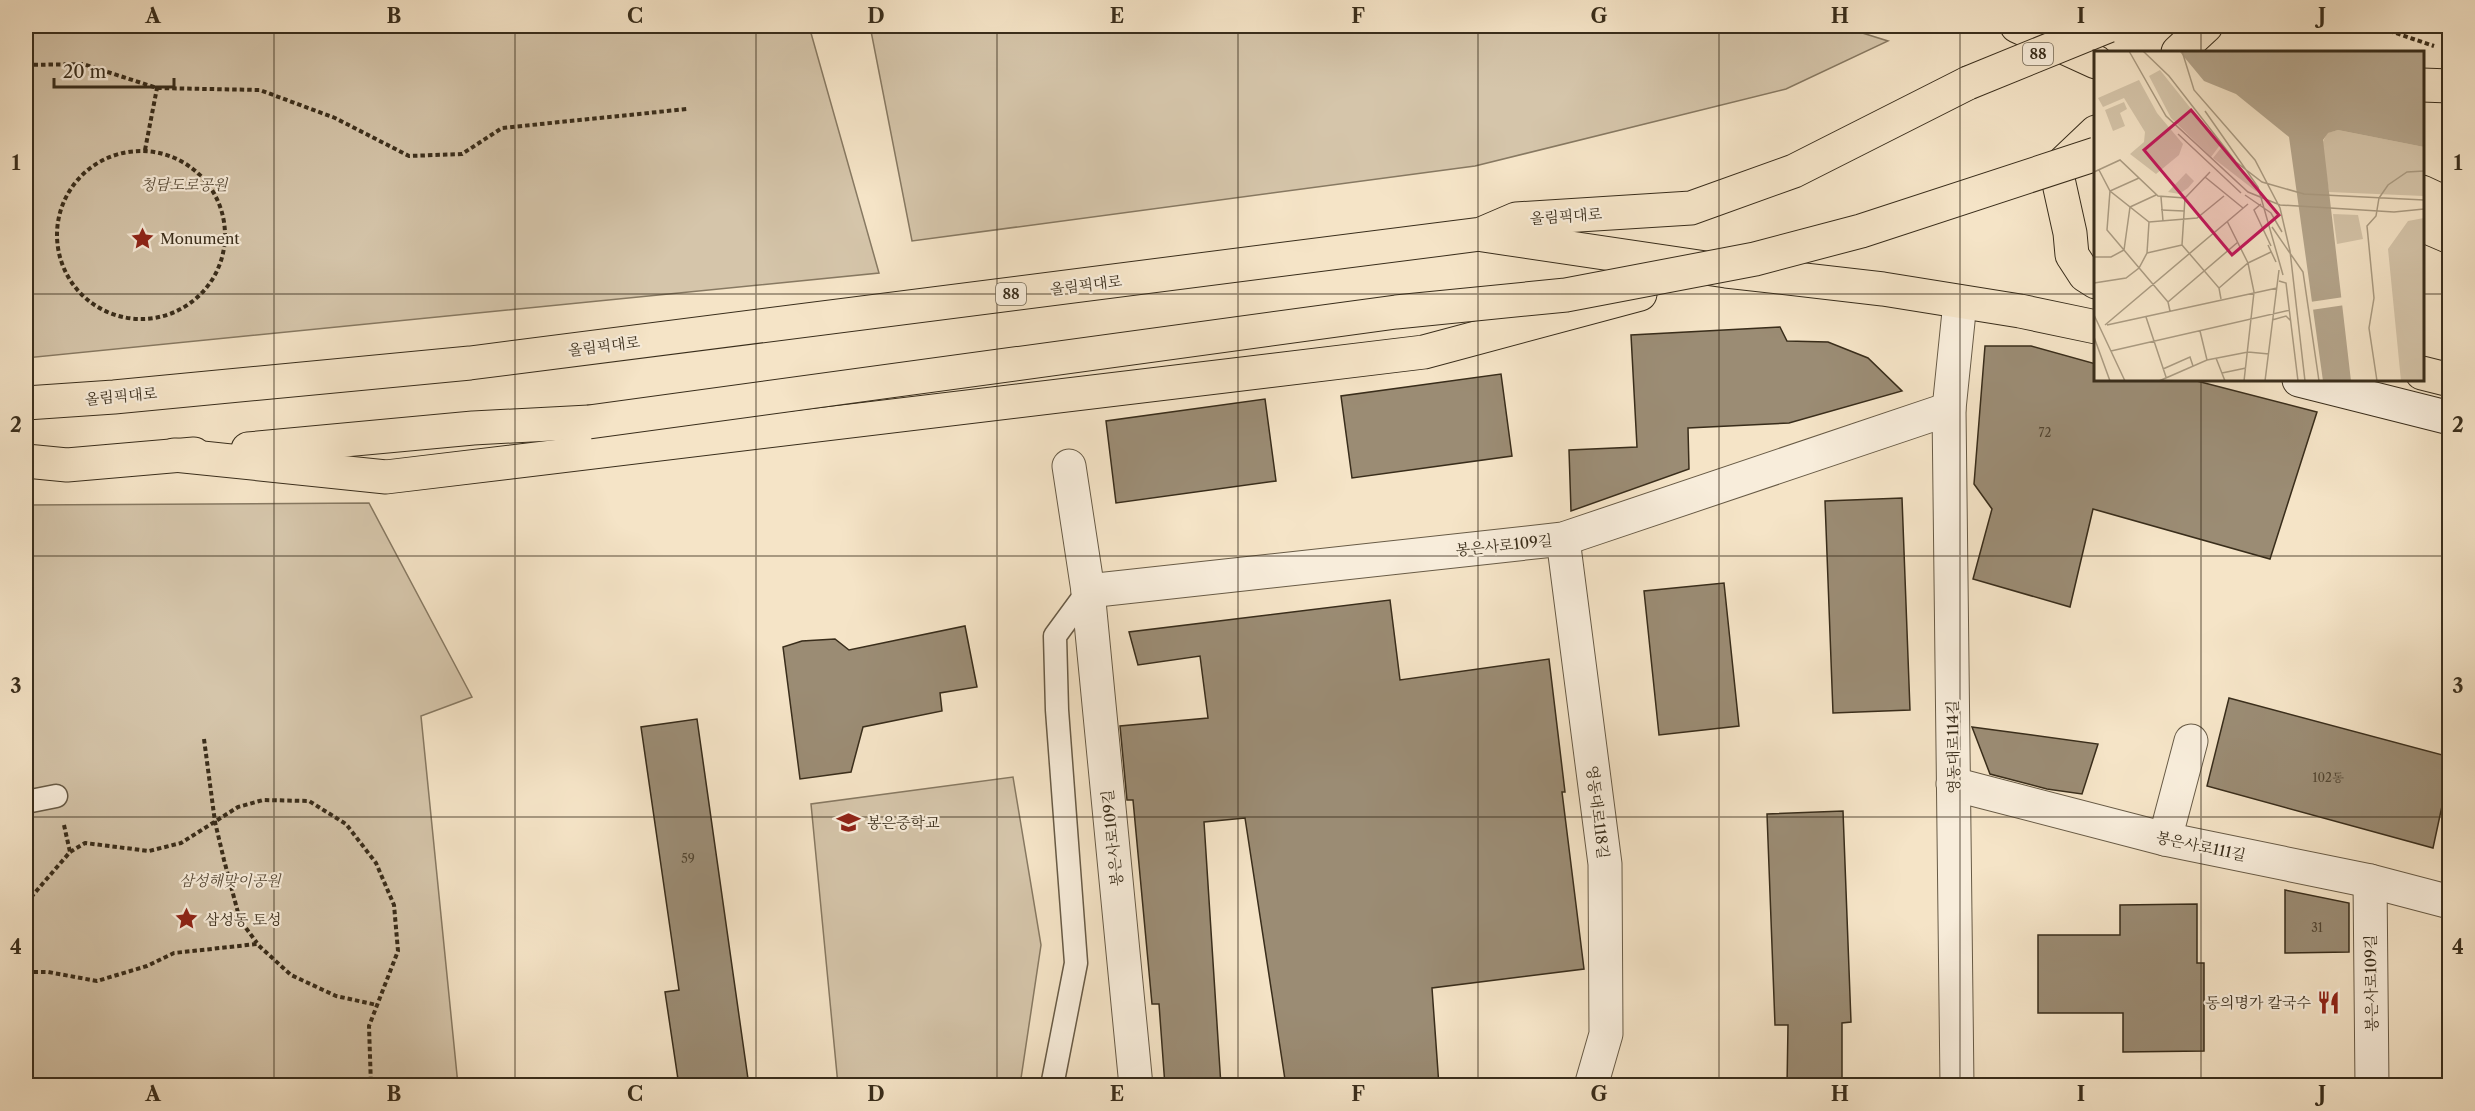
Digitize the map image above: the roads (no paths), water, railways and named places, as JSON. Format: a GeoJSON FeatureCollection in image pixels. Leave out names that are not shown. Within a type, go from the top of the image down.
{"type":"FeatureCollection","features":[{"type":"Feature","properties":{"kind":"highway"},"geometry":{"type":"LineString","coordinates":[[2017,26],[2094,61]]}},
{"type":"Feature","properties":{"kind":"highway","name":"올림픽대로"},"geometry":{"type":"LineString","coordinates":[[26,403],[114,397],[470,363],[1481,234],[1516,219],[1691,208],[1794,171],[1968,82],[2108,26]]}},
{"type":"Feature","properties":{"kind":"highway"},"geometry":{"type":"LineString","coordinates":[[2179,51],[2206,26]]}},
{"type":"Feature","properties":{"kind":"highway"},"geometry":{"type":"LineString","coordinates":[[2424,85],[2450,86]]}},
{"type":"Feature","properties":{"kind":"highway"},"geometry":{"type":"LineString","coordinates":[[2094,134],[2056,170],[2072,255],[2085,275],[2094,281]]}},
{"type":"Feature","properties":{"kind":"highway"},"geometry":{"type":"LineString","coordinates":[[26,461],[67,465],[472,428],[589,422],[1396,312],[1566,295],[1755,259],[1861,231],[2094,155]]}},
{"type":"Feature","properties":{"kind":"highway"},"geometry":{"type":"LineString","coordinates":[[2424,193],[2450,205]]}},
{"type":"Feature","properties":{"kind":"highway"},"geometry":{"type":"LineString","coordinates":[[2424,226],[2450,237]]}},
{"type":"Feature","properties":{"kind":"highway"},"geometry":{"type":"LineString","coordinates":[[1481,234],[1726,271],[1883,289],[2094,327]]}},
{"type":"Feature","properties":{"kind":"highway"},"geometry":{"type":"LineString","coordinates":[[174,455],[386,477],[1424,352],[1726,271]]}},
{"type":"Feature","properties":{"kind":"highway"},"geometry":{"type":"LineString","coordinates":[[2424,374],[2450,380]]}},
{"type":"Feature","properties":{"kind":"street","name":"영동대로114길"},"geometry":{"type":"LineString","coordinates":[[1956,1086],[1949,409],[1960,302]]}},
{"type":"Feature","properties":{"kind":"street"},"geometry":{"type":"LineString","coordinates":[[2303,381],[2450,418]]}},
{"type":"Feature","properties":{"kind":"street"},"geometry":{"type":"LineString","coordinates":[[1563,539],[1949,409]]}},
{"type":"Feature","properties":{"kind":"street","name":"봉은사로109길"},"geometry":{"type":"LineString","coordinates":[[1069,466],[1088,591],[1136,1086]]}},
{"type":"Feature","properties":{"kind":"street","name":"봉은사로109길"},"geometry":{"type":"LineString","coordinates":[[1088,591],[1563,539]]}},
{"type":"Feature","properties":{"kind":"street","name":"영동대로118길"},"geometry":{"type":"LineString","coordinates":[[1563,539],[1605,864],[1606,1034],[1591,1086]]}},
{"type":"Feature","properties":{"kind":"street"},"geometry":{"type":"LineString","coordinates":[[2165,839],[2191,741]]}},
{"type":"Feature","properties":{"kind":"street","name":"봉은사로111길"},"geometry":{"type":"LineString","coordinates":[[1953,784],[2165,839],[2370,881],[2450,902]]}},
{"type":"Feature","properties":{"kind":"street","name":"봉은사로109길"},"geometry":{"type":"LineString","coordinates":[[2370,881],[2372,1086]]}},
{"type":"Feature","properties":{"kind":"lane"},"geometry":{"type":"LineString","coordinates":[[1052,1086],[1076,963],[1057,710],[1055,636],[1088,591]]}},
{"type":"Feature","properties":{"kind":"lane"},"geometry":{"type":"LineString","coordinates":[[26,802],[56,796]]}},
{"type":"Feature","properties":{"kind":"place","name":"Monument"},"geometry":{"type":"Point","coordinates":[142,238]}},
{"type":"Feature","properties":{"kind":"place","name":"봉은중학교"},"geometry":{"type":"Point","coordinates":[849,822]}},
{"type":"Feature","properties":{"kind":"place","name":"삼성동 토성"},"geometry":{"type":"Point","coordinates":[187,919]}},
{"type":"Feature","properties":{"kind":"place","name":"동의명가 칼국수"},"geometry":{"type":"Point","coordinates":[2329,1002]}},
{"type":"Feature","properties":{"kind":"park label","name":"청담도로공원"},"geometry":{"type":"Point","coordinates":[184,184]}},
{"type":"Feature","properties":{"kind":"park label","name":"삼성해맞이공원"},"geometry":{"type":"Point","coordinates":[230,880]}}]}
